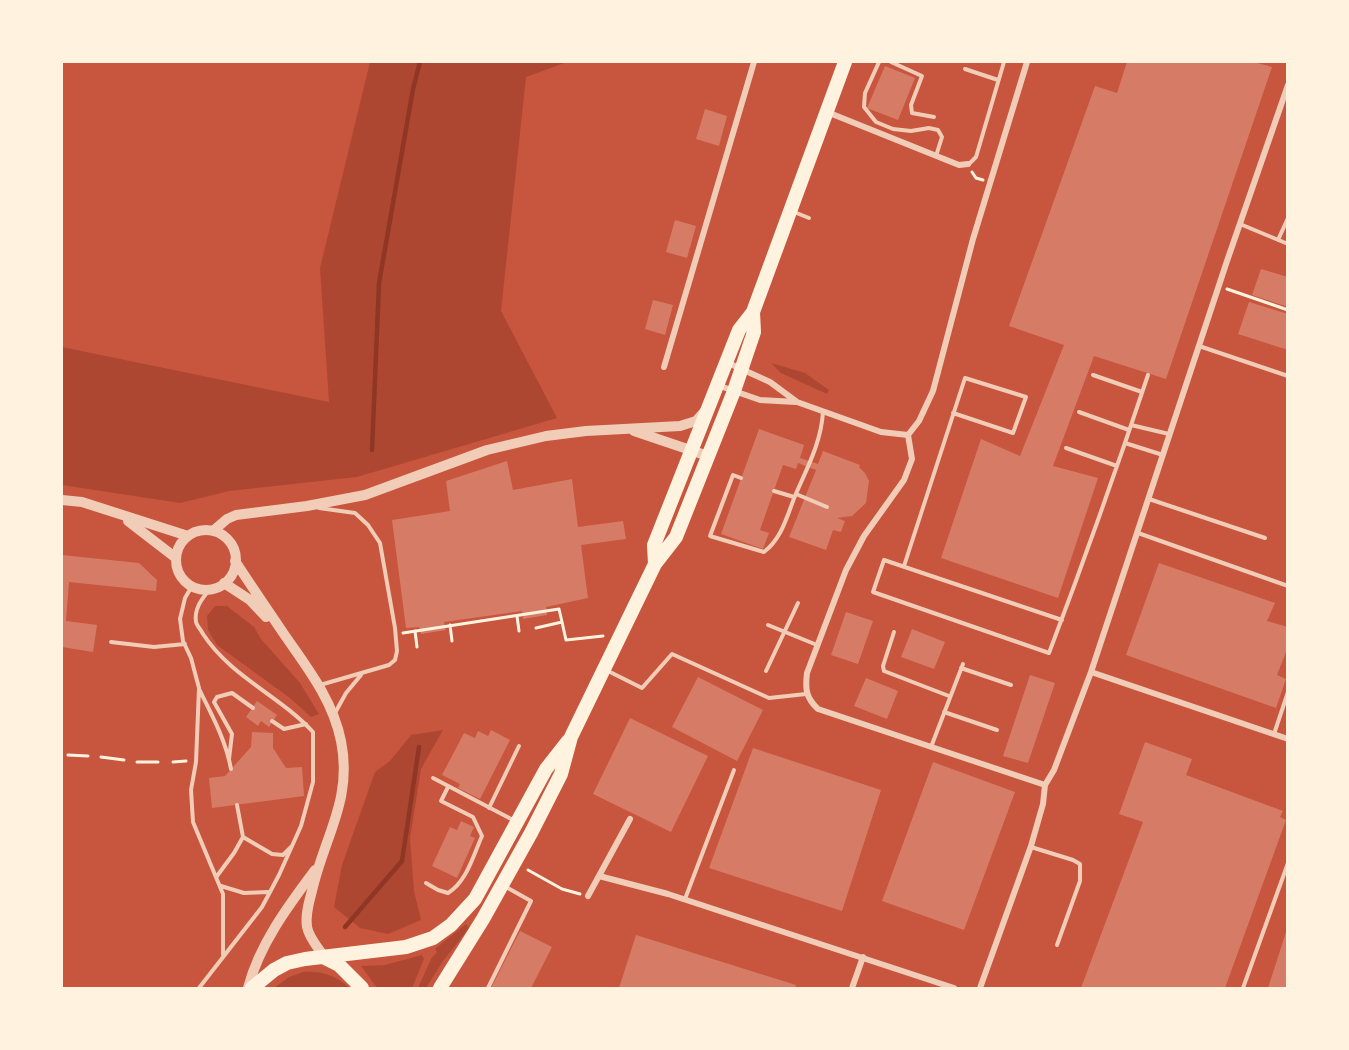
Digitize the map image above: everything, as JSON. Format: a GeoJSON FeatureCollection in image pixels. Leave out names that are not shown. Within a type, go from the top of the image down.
{"type":"FeatureCollection","features":[{"type":"Feature","properties":{"kind":"main road"},"geometry":{"type":"LineString","coordinates":[[655,564],[654,545],[725,362],[739,330],[753,312],[845,62]]}},
{"type":"Feature","properties":{"kind":"main road"},"geometry":{"type":"LineString","coordinates":[[250,988],[287,963],[406,947],[424,941],[441,933],[460,917],[475,899],[546,769],[571,737],[655,564],[676,537],[734,391],[754,332],[753,312]]}},
{"type":"Feature","properties":{"kind":"main road"},"geometry":{"type":"LineString","coordinates":[[441,988],[509,889],[561,774],[571,737]]}},
{"type":"Feature","properties":{"kind":"main road"},"geometry":{"type":"LineString","coordinates":[[326,958],[339,965],[362,988]]}},
{"type":"Feature","properties":{"kind":"street"},"geometry":{"type":"LineString","coordinates":[[663,367],[754,62]]}},
{"type":"Feature","properties":{"kind":"street"},"geometry":{"type":"LineString","coordinates":[[1027,62],[990,183],[933,391],[919,421],[908,435],[912,459],[904,480],[864,536],[846,570],[807,673],[806,694],[810,702],[818,709],[1045,785]]}},
{"type":"Feature","properties":{"kind":"street"},"geometry":{"type":"LineString","coordinates":[[980,988],[1031,846],[1043,804],[1045,785],[1054,770],[1091,672],[1287,85]]}},
{"type":"Feature","properties":{"kind":"street"},"geometry":{"type":"LineString","coordinates":[[827,112],[959,165],[968,164]]}},
{"type":"Feature","properties":{"kind":"street"},"geometry":{"type":"LineString","coordinates":[[725,362],[770,382],[797,402]]}},
{"type":"Feature","properties":{"kind":"street"},"geometry":{"type":"LineString","coordinates":[[717,385],[760,400],[797,402],[881,432],[908,435]]}},
{"type":"Feature","properties":{"kind":"street"},"geometry":{"type":"LineString","coordinates":[[213,531],[227,519],[236,515],[307,506],[365,495],[487,450],[546,436],[586,431],[680,426],[696,421],[706,410]]}},
{"type":"Feature","properties":{"kind":"street"},"geometry":{"type":"LineString","coordinates":[[628,429],[708,456]]}},
{"type":"Feature","properties":{"kind":"street"},"geometry":{"type":"LineString","coordinates":[[62,500],[82,502],[188,536]]}},
{"type":"Feature","properties":{"kind":"street"},"geometry":{"type":"LineString","coordinates":[[123,517],[176,558]]}},
{"type":"Feature","properties":{"kind":"street"},"geometry":{"type":"LineString","coordinates":[[236,561],[230,577],[224,583],[210,589],[192,586],[180,574],[176,558],[182,542],[196,532],[213,531],[230,542],[236,561],[320,685],[334,715],[341,742],[345,775],[336,819],[317,867],[306,924],[309,934],[326,958]]}},
{"type":"Feature","properties":{"kind":"street"},"geometry":{"type":"LineString","coordinates":[[224,583],[250,600],[291,643]]}},
{"type":"Feature","properties":{"kind":"street"},"geometry":{"type":"LineString","coordinates":[[1091,672],[1287,739]]}},
{"type":"Feature","properties":{"kind":"street"},"geometry":{"type":"LineString","coordinates":[[588,896],[630,819]]}},
{"type":"Feature","properties":{"kind":"street"},"geometry":{"type":"LineString","coordinates":[[250,988],[256,962],[290,904],[317,867]]}},
{"type":"Feature","properties":{"kind":"street"},"geometry":{"type":"LineString","coordinates":[[599,876],[685,900],[954,988]]}},
{"type":"Feature","properties":{"kind":"street"},"geometry":{"type":"LineString","coordinates":[[852,988],[863,957]]}},
{"type":"Feature","properties":{"kind":"lane"},"geometry":{"type":"LineString","coordinates":[[879,62],[865,93],[864,107],[876,122],[893,129],[938,130],[942,137],[936,156]]}},
{"type":"Feature","properties":{"kind":"lane"},"geometry":{"type":"LineString","coordinates":[[891,62],[922,76],[911,105],[912,113],[934,117]]}},
{"type":"Feature","properties":{"kind":"lane"},"geometry":{"type":"LineString","coordinates":[[968,164],[976,157],[1004,62]]}},
{"type":"Feature","properties":{"kind":"lane"},"geometry":{"type":"LineString","coordinates":[[965,69],[998,80]]}},
{"type":"Feature","properties":{"kind":"lane"},"geometry":{"type":"LineString","coordinates":[[791,210],[809,218]]}},
{"type":"Feature","properties":{"kind":"lane"},"geometry":{"type":"LineString","coordinates":[[1278,240],[1287,218]]}},
{"type":"Feature","properties":{"kind":"lane"},"geometry":{"type":"LineString","coordinates":[[1239,224],[1287,244]]}},
{"type":"Feature","properties":{"kind":"lane"},"geometry":{"type":"LineString","coordinates":[[1199,346],[1287,376]]}},
{"type":"Feature","properties":{"kind":"lane"},"geometry":{"type":"LineString","coordinates":[[1093,375],[1142,392]]}},
{"type":"Feature","properties":{"kind":"lane"},"geometry":{"type":"LineString","coordinates":[[1062,620],[884,560],[873,592],[1049,653],[1062,620],[1117,466],[1148,375]]}},
{"type":"Feature","properties":{"kind":"lane"},"geometry":{"type":"LineString","coordinates":[[904,566],[953,414],[965,378],[1026,397],[1013,433],[953,414]]}},
{"type":"Feature","properties":{"kind":"lane"},"geometry":{"type":"LineString","coordinates":[[741,478],[733,475],[710,536],[764,552],[778,536],[818,443],[823,411]]}},
{"type":"Feature","properties":{"kind":"lane"},"geometry":{"type":"LineString","coordinates":[[1079,412],[1130,428],[1169,434]]}},
{"type":"Feature","properties":{"kind":"lane"},"geometry":{"type":"LineString","coordinates":[[1125,443],[1163,455]]}},
{"type":"Feature","properties":{"kind":"lane"},"geometry":{"type":"LineString","coordinates":[[1066,448],[1117,466]]}},
{"type":"Feature","properties":{"kind":"lane"},"geometry":{"type":"LineString","coordinates":[[774,491],[827,507]]}},
{"type":"Feature","properties":{"kind":"lane"},"geometry":{"type":"LineString","coordinates":[[1148,498],[1264,538]]}},
{"type":"Feature","properties":{"kind":"lane"},"geometry":{"type":"LineString","coordinates":[[307,506],[355,513],[368,525],[380,543],[397,651],[395,660],[389,665],[320,685]]}},
{"type":"Feature","properties":{"kind":"lane"},"geometry":{"type":"LineString","coordinates":[[1137,533],[1287,586]]}},
{"type":"Feature","properties":{"kind":"lane"},"geometry":{"type":"LineString","coordinates":[[192,586],[180,619],[184,644],[191,658],[199,688],[215,720],[231,769]]}},
{"type":"Feature","properties":{"kind":"lane"},"geometry":{"type":"LineString","coordinates":[[199,988],[261,907],[279,875],[301,826],[313,782],[313,732],[298,716],[236,672],[212,648],[196,623],[199,604],[210,589]]}},
{"type":"Feature","properties":{"kind":"lane"},"geometry":{"type":"LineString","coordinates":[[766,671],[798,603]]}},
{"type":"Feature","properties":{"kind":"lane"},"geometry":{"type":"LineString","coordinates":[[768,625],[818,645]]}},
{"type":"Feature","properties":{"kind":"lane"},"geometry":{"type":"LineString","coordinates":[[894,632],[883,666],[884,671],[949,696]]}},
{"type":"Feature","properties":{"kind":"lane"},"geometry":{"type":"LineString","coordinates":[[111,642],[154,647],[184,644]]}},
{"type":"Feature","properties":{"kind":"lane"},"geometry":{"type":"LineString","coordinates":[[605,669],[642,688],[672,654],[769,698],[806,694]]}},
{"type":"Feature","properties":{"kind":"lane"},"geometry":{"type":"LineString","coordinates":[[930,748],[962,666],[1011,685]]}},
{"type":"Feature","properties":{"kind":"lane"},"geometry":{"type":"LineString","coordinates":[[334,715],[346,693],[361,674]]}},
{"type":"Feature","properties":{"kind":"lane"},"geometry":{"type":"LineString","coordinates":[[199,688],[196,762],[191,790],[193,822],[223,894],[222,956]]}},
{"type":"Feature","properties":{"kind":"lane"},"geometry":{"type":"LineString","coordinates":[[1273,735],[1287,692]]}},
{"type":"Feature","properties":{"kind":"lane"},"geometry":{"type":"LineString","coordinates":[[229,759],[232,734],[214,702],[218,697],[232,693],[253,708]]}},
{"type":"Feature","properties":{"kind":"lane"},"geometry":{"type":"LineString","coordinates":[[944,712],[997,730]]}},
{"type":"Feature","properties":{"kind":"lane"},"geometry":{"type":"LineString","coordinates":[[272,721],[284,729],[306,724]]}},
{"type":"Feature","properties":{"kind":"lane"},"geometry":{"type":"LineString","coordinates":[[489,808],[519,746]]}},
{"type":"Feature","properties":{"kind":"lane"},"geometry":{"type":"LineString","coordinates":[[685,900],[734,770]]}},
{"type":"Feature","properties":{"kind":"lane"},"geometry":{"type":"LineString","coordinates":[[433,778],[518,823]]}},
{"type":"Feature","properties":{"kind":"lane"},"geometry":{"type":"LineString","coordinates":[[426,883],[438,890],[448,892],[454,889],[471,863],[482,836],[473,817],[441,801],[448,786]]}},
{"type":"Feature","properties":{"kind":"lane"},"geometry":{"type":"LineString","coordinates":[[216,876],[243,837],[237,805]]}},
{"type":"Feature","properties":{"kind":"lane"},"geometry":{"type":"LineString","coordinates":[[243,837],[272,854],[283,855],[293,844]]}},
{"type":"Feature","properties":{"kind":"lane"},"geometry":{"type":"LineString","coordinates":[[1031,846],[1080,864],[1080,882],[1057,945]]}},
{"type":"Feature","properties":{"kind":"lane"},"geometry":{"type":"LineString","coordinates":[[1243,988],[1287,863]]}},
{"type":"Feature","properties":{"kind":"lane"},"geometry":{"type":"LineString","coordinates":[[221,886],[244,893],[268,892]]}},
{"type":"Feature","properties":{"kind":"lane"},"geometry":{"type":"LineString","coordinates":[[488,988],[531,901],[509,889]]}},
{"type":"Feature","properties":{"kind":"path"},"geometry":{"type":"LineString","coordinates":[[968,164],[976,178],[990,183]]}},
{"type":"Feature","properties":{"kind":"path"},"geometry":{"type":"LineString","coordinates":[[1218,287],[1287,310]]}},
{"type":"Feature","properties":{"kind":"path"},"geometry":{"type":"LineString","coordinates":[[417,647],[415,631],[432,626],[559,609],[566,640],[603,636]]}},
{"type":"Feature","properties":{"kind":"path"},"geometry":{"type":"LineString","coordinates":[[517,616],[519,631]]}},
{"type":"Feature","properties":{"kind":"path"},"geometry":{"type":"LineString","coordinates":[[536,628],[562,622]]}},
{"type":"Feature","properties":{"kind":"path"},"geometry":{"type":"LineString","coordinates":[[450,625],[452,641]]}},
{"type":"Feature","properties":{"kind":"path"},"geometry":{"type":"LineString","coordinates":[[68,755],[88,756]]}},
{"type":"Feature","properties":{"kind":"path"},"geometry":{"type":"LineString","coordinates":[[101,757],[124,760]]}},
{"type":"Feature","properties":{"kind":"path"},"geometry":{"type":"LineString","coordinates":[[173,762],[189,761]]}},
{"type":"Feature","properties":{"kind":"path"},"geometry":{"type":"LineString","coordinates":[[137,762],[158,762]]}},
{"type":"Feature","properties":{"kind":"path"},"geometry":{"type":"LineString","coordinates":[[528,870],[562,889],[588,896]]}},
{"type":"Feature","properties":{"kind":"shaded area"},"geometry":{"type":"Polygon","coordinates":[[[370,62],[567,62],[526,77],[501,311],[557,418],[357,477],[229,491],[180,503],[62,485],[62,347],[329,402],[320,268],[370,62]]]}},
{"type":"Feature","properties":{"kind":"shaded area"},"geometry":{"type":"Polygon","coordinates":[[[771,363],[805,373],[829,390],[827,394],[781,373],[771,363]]]}},
{"type":"Feature","properties":{"kind":"shaded area"},"geometry":{"type":"Polygon","coordinates":[[[215,606],[227,606],[254,627],[261,639],[300,683],[319,714],[311,717],[290,698],[217,645],[208,630],[207,616],[215,606]]]}},
{"type":"Feature","properties":{"kind":"shaded area"},"geometry":{"type":"Polygon","coordinates":[[[443,730],[421,769],[410,838],[414,891],[421,920],[388,934],[360,928],[334,907],[342,865],[375,772],[390,761],[411,735],[443,730]]]}},
{"type":"Feature","properties":{"kind":"shaded area"},"geometry":{"type":"Polygon","coordinates":[[[466,924],[469,928],[443,961],[426,988],[418,988],[431,959],[437,952],[435,949],[466,924]]]}},
{"type":"Feature","properties":{"kind":"shaded area"},"geometry":{"type":"Polygon","coordinates":[[[422,955],[424,959],[412,988],[377,988],[361,966],[385,965],[422,955]]]}},
{"type":"Feature","properties":{"kind":"shaded area"},"geometry":{"type":"Polygon","coordinates":[[[303,972],[328,975],[349,988],[274,988],[289,977],[303,972]]]}},
{"type":"Feature","properties":{"kind":"building"},"geometry":{"type":"Polygon","coordinates":[[[1127,62],[1254,62],[1272,67],[1166,379],[1094,356],[1053,466],[1098,478],[1058,598],[941,558],[981,439],[1020,456],[1064,345],[1009,326],[1095,86],[1117,93],[1127,62]]]}},
{"type":"Feature","properties":{"kind":"building"},"geometry":{"type":"Polygon","coordinates":[[[885,66],[915,78],[898,120],[867,108],[885,66]]]}},
{"type":"Feature","properties":{"kind":"building"},"geometry":{"type":"Polygon","coordinates":[[[705,109],[727,116],[719,146],[696,139],[705,109]]]}},
{"type":"Feature","properties":{"kind":"building"},"geometry":{"type":"Polygon","coordinates":[[[675,220],[696,226],[687,258],[666,252],[675,220]]]}},
{"type":"Feature","properties":{"kind":"building"},"geometry":{"type":"Polygon","coordinates":[[[1261,269],[1288,277],[1288,307],[1252,295],[1261,269]]]}},
{"type":"Feature","properties":{"kind":"building"},"geometry":{"type":"Polygon","coordinates":[[[653,300],[673,305],[665,335],[645,329],[653,300]]]}},
{"type":"Feature","properties":{"kind":"building"},"geometry":{"type":"Polygon","coordinates":[[[1249,302],[1288,314],[1288,350],[1238,334],[1249,302]]]}},
{"type":"Feature","properties":{"kind":"building"},"geometry":{"type":"Polygon","coordinates":[[[759,429],[804,445],[800,458],[818,464],[823,451],[860,465],[859,467],[865,473],[869,481],[866,503],[852,516],[837,518],[845,521],[841,532],[833,530],[826,550],[789,537],[816,470],[798,463],[796,469],[783,465],[760,530],[769,533],[763,549],[721,534],[759,429]]]}},
{"type":"Feature","properties":{"kind":"building"},"geometry":{"type":"Polygon","coordinates":[[[507,461],[513,490],[572,479],[578,527],[623,521],[626,539],[581,545],[588,598],[546,607],[547,615],[523,619],[522,611],[444,622],[446,630],[421,634],[419,627],[406,628],[392,520],[450,511],[446,481],[507,461]]]}},
{"type":"Feature","properties":{"kind":"building"},"geometry":{"type":"Polygon","coordinates":[[[62,555],[139,563],[157,580],[156,591],[69,582],[66,621],[97,625],[93,652],[62,647],[62,555]]]}},
{"type":"Feature","properties":{"kind":"building"},"geometry":{"type":"Polygon","coordinates":[[[1159,563],[1275,603],[1267,621],[1288,627],[1288,647],[1277,675],[1286,679],[1276,708],[1126,655],[1159,563]]]}},
{"type":"Feature","properties":{"kind":"building"},"geometry":{"type":"Polygon","coordinates":[[[846,612],[873,621],[858,664],[831,655],[846,612]]]}},
{"type":"Feature","properties":{"kind":"building"},"geometry":{"type":"Polygon","coordinates":[[[912,629],[945,642],[934,669],[901,657],[912,629]]]}},
{"type":"Feature","properties":{"kind":"building"},"geometry":{"type":"Polygon","coordinates":[[[1030,675],[1055,683],[1028,763],[1003,756],[1030,675]]]}},
{"type":"Feature","properties":{"kind":"building"},"geometry":{"type":"Polygon","coordinates":[[[698,677],[763,710],[737,761],[672,727],[698,677]]]}},
{"type":"Feature","properties":{"kind":"building"},"geometry":{"type":"Polygon","coordinates":[[[866,678],[898,691],[887,719],[854,706],[866,678]]]}},
{"type":"Feature","properties":{"kind":"building"},"geometry":{"type":"Polygon","coordinates":[[[257,701],[277,715],[269,727],[261,721],[258,726],[246,717],[257,701]]]}},
{"type":"Feature","properties":{"kind":"building"},"geometry":{"type":"Polygon","coordinates":[[[630,718],[708,756],[671,832],[593,794],[630,718]]]}},
{"type":"Feature","properties":{"kind":"building"},"geometry":{"type":"Polygon","coordinates":[[[491,730],[510,740],[480,799],[458,788],[460,784],[442,775],[464,733],[475,738],[478,731],[488,736],[491,730]]]}},
{"type":"Feature","properties":{"kind":"building"},"geometry":{"type":"Polygon","coordinates":[[[252,732],[273,733],[273,748],[286,768],[302,767],[304,796],[212,808],[209,778],[225,776],[251,747],[252,732]]]}},
{"type":"Feature","properties":{"kind":"building"},"geometry":{"type":"Polygon","coordinates":[[[1145,742],[1192,759],[1186,775],[1283,811],[1280,817],[1286,820],[1225,988],[1081,988],[1143,822],[1119,814],[1145,742]]]}},
{"type":"Feature","properties":{"kind":"building"},"geometry":{"type":"Polygon","coordinates":[[[753,748],[881,790],[842,911],[709,868],[753,748]]]}},
{"type":"Feature","properties":{"kind":"building"},"geometry":{"type":"Polygon","coordinates":[[[933,762],[1015,792],[964,930],[882,901],[933,762]]]}},
{"type":"Feature","properties":{"kind":"building"},"geometry":{"type":"Polygon","coordinates":[[[461,821],[474,827],[470,836],[475,838],[457,878],[432,866],[450,827],[457,830],[461,821]]]}},
{"type":"Feature","properties":{"kind":"building"},"geometry":{"type":"Polygon","coordinates":[[[1287,929],[1288,988],[1268,988],[1287,929]]]}},
{"type":"Feature","properties":{"kind":"building"},"geometry":{"type":"Polygon","coordinates":[[[520,931],[552,947],[531,988],[491,988],[520,931]]]}},
{"type":"Feature","properties":{"kind":"building"},"geometry":{"type":"Polygon","coordinates":[[[636,935],[796,985],[795,988],[619,988],[636,935]]]}},
{"type":"Feature","properties":{"kind":"waterway"},"geometry":{"type":"LineString","coordinates":[[372,450],[379,283],[413,89],[420,62]]}},
{"type":"Feature","properties":{"kind":"waterway"},"geometry":{"type":"LineString","coordinates":[[345,927],[402,861],[419,747]]}}]}
